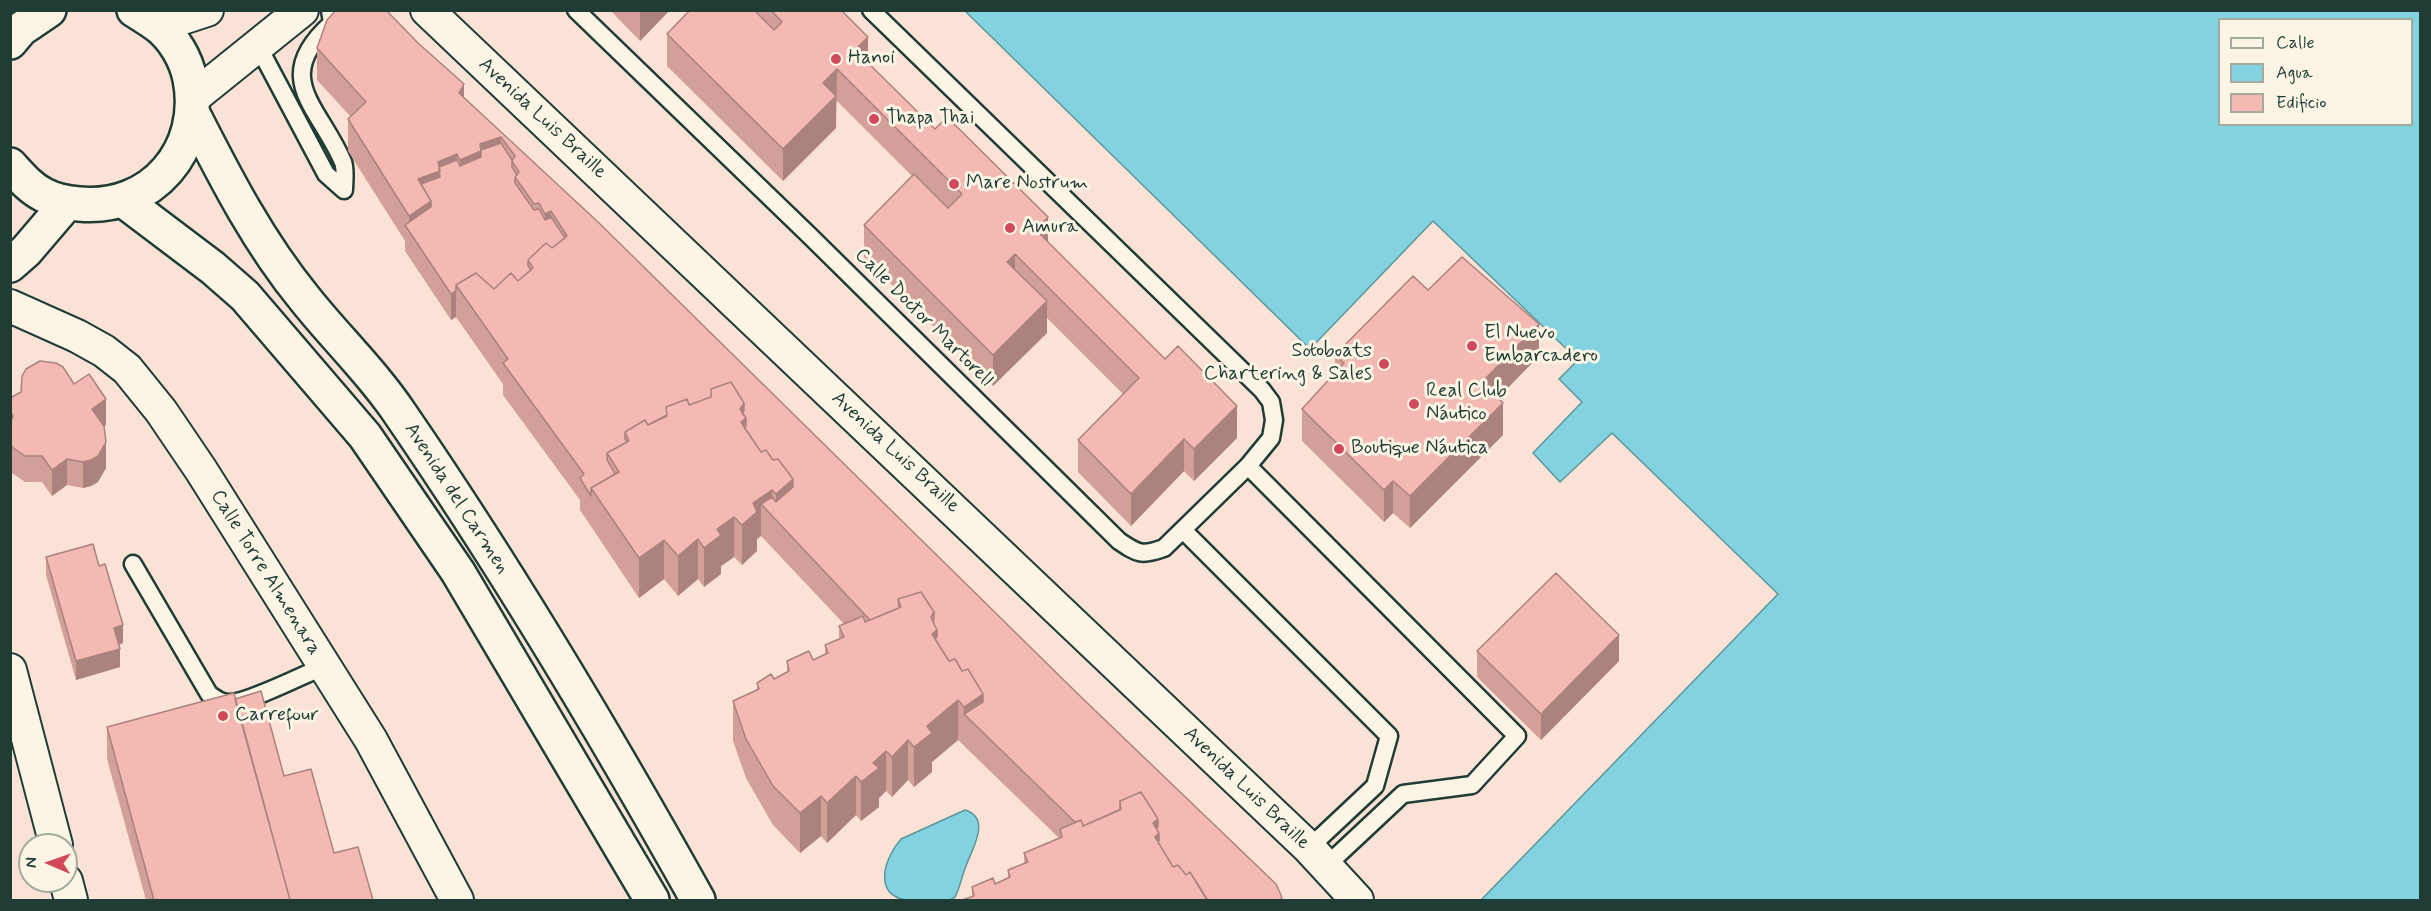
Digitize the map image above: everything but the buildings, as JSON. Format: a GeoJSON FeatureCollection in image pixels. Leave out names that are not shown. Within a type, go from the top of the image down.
{"type":"FeatureCollection","features":[{"type":"Feature","properties":{"kind":"main road"},"geometry":{"type":"LineString","coordinates":[[10,42],[21,29],[49,10]]}},
{"type":"Feature","properties":{"kind":"main road","name":"Avenida del Carmen"},"geometry":{"type":"LineString","coordinates":[[146,18],[172,40],[182,56],[193,106],[261,238],[305,299],[392,402],[447,484],[643,801],[698,900]]}},
{"type":"Feature","properties":{"kind":"main road"},"geometry":{"type":"LineString","coordinates":[[10,165],[25,182],[38,191],[66,203],[94,205],[123,200],[149,188],[170,168],[185,142],[193,106]]}},
{"type":"Feature","properties":{"kind":"main road","name":"Avenida del Carmen"},"geometry":{"type":"LineString","coordinates":[[123,200],[213,268],[245,296],[364,436],[458,572],[652,900]]}},
{"type":"Feature","properties":{"kind":"main road"},"geometry":{"type":"LineString","coordinates":[[10,265],[26,251],[66,203]]}},
{"type":"Feature","properties":{"kind":"street"},"geometry":{"type":"LineString","coordinates":[[146,18],[207,10]]}},
{"type":"Feature","properties":{"kind":"street"},"geometry":{"type":"LineString","coordinates":[[193,106],[258,44],[302,10]]}},
{"type":"Feature","properties":{"kind":"street","name":"Avenida Luis Braille"},"geometry":{"type":"LineString","coordinates":[[427,10],[938,494],[1317,858],[1357,900]]}},
{"type":"Feature","properties":{"kind":"street","name":"Calle Torre Almenara"},"geometry":{"type":"LineString","coordinates":[[10,306],[77,336],[104,351],[127,369],[161,411],[371,741],[457,900]]}},
{"type":"Feature","properties":{"kind":"street"},"geometry":{"type":"LineString","coordinates":[[10,670],[53,833]]}},
{"type":"Feature","properties":{"kind":"lane"},"geometry":{"type":"LineString","coordinates":[[258,44],[326,174],[344,190],[344,164],[307,98],[301,72],[307,50],[317,36],[332,23],[330,10]]}},
{"type":"Feature","properties":{"kind":"lane","name":"Calle Doctor Martorell"},"geometry":{"type":"LineString","coordinates":[[576,10],[811,237],[1119,541],[1137,553],[1150,553],[1164,548],[1184,531],[1248,466],[1271,438],[1274,420],[1271,402],[1262,390],[871,10]]}},
{"type":"Feature","properties":{"kind":"lane"},"geometry":{"type":"LineString","coordinates":[[1248,466],[1517,736],[1472,785],[1403,794],[1317,858]]}},
{"type":"Feature","properties":{"kind":"lane"},"geometry":{"type":"LineString","coordinates":[[1184,531],[1389,736],[1375,786],[1317,858]]}},
{"type":"Feature","properties":{"kind":"lane"},"geometry":{"type":"LineString","coordinates":[[133,564],[209,694],[221,702],[232,703],[248,698],[324,666]]}},
{"type":"Feature","properties":{"kind":"water"},"geometry":{"type":"Polygon","coordinates":[[[965,11],[2420,11],[2420,900],[1481,900],[1778,594],[1612,433],[1560,482],[1533,453],[1582,402],[1559,379],[1578,360],[1433,221],[1310,349],[965,11]]]}},
{"type":"Feature","properties":{"kind":"water"},"geometry":{"type":"Polygon","coordinates":[[[965,810],[973,814],[979,827],[955,897],[950,900],[922,902],[895,896],[885,883],[885,874],[890,855],[901,839],[965,810]]]}},
{"type":"Feature","properties":{"kind":"place","name":"Hanoi"},"geometry":{"type":"Point","coordinates":[836,59]}},
{"type":"Feature","properties":{"kind":"place","name":"Thapa Thai"},"geometry":{"type":"Point","coordinates":[874,119]}},
{"type":"Feature","properties":{"kind":"place","name":"Mare Nostrum"},"geometry":{"type":"Point","coordinates":[954,184]}},
{"type":"Feature","properties":{"kind":"place","name":"Amura"},"geometry":{"type":"Point","coordinates":[1010,228]}},
{"type":"Feature","properties":{"kind":"place","name":"El Nuevo Embarcadero"},"geometry":{"type":"Point","coordinates":[1472,346]}},
{"type":"Feature","properties":{"kind":"place","name":"Sotoboats Chartering & Sales"},"geometry":{"type":"Point","coordinates":[1384,364]}},
{"type":"Feature","properties":{"kind":"place","name":"Real Club Náutico"},"geometry":{"type":"Point","coordinates":[1414,404]}},
{"type":"Feature","properties":{"kind":"place","name":"Boutique Náutica"},"geometry":{"type":"Point","coordinates":[1339,449]}},
{"type":"Feature","properties":{"kind":"place","name":"Carrefour"},"geometry":{"type":"Point","coordinates":[223,716]}}]}
